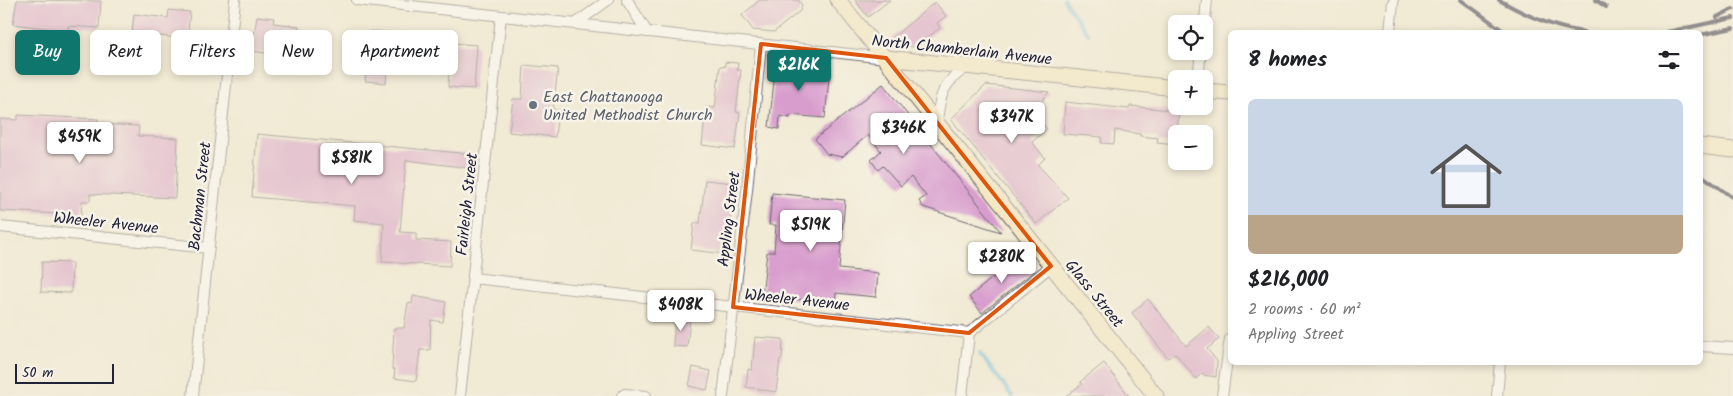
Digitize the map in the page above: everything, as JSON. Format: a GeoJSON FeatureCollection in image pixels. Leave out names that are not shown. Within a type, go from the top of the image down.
{"type":"FeatureCollection","features":[{"type":"Feature","properties":{"kind":"main road","name":"Glass Street"},"geometry":{"type":"LineString","coordinates":[[838,0],[1156,396]]}},
{"type":"Feature","properties":{"kind":"main road","name":"North Chamberlain Avenue"},"geometry":{"type":"LineString","coordinates":[[886,58],[1168,87]]}},
{"type":"Feature","properties":{"kind":"main road"},"geometry":{"type":"LineString","coordinates":[[1213,91],[1228,93]]}},
{"type":"Feature","properties":{"kind":"main road"},"geometry":{"type":"LineString","coordinates":[[1703,146],[1733,150]]}},
{"type":"Feature","properties":{"kind":"street","name":"Bachman Street"},"geometry":{"type":"LineString","coordinates":[[193,396],[235,0]]}},
{"type":"Feature","properties":{"kind":"street","name":"North Chamberlain Avenue"},"geometry":{"type":"LineString","coordinates":[[357,0],[886,58]]}},
{"type":"Feature","properties":{"kind":"street"},"geometry":{"type":"LineString","coordinates":[[575,24],[608,0]]}},
{"type":"Feature","properties":{"kind":"street"},"geometry":{"type":"LineString","coordinates":[[627,0],[647,32]]}},
{"type":"Feature","properties":{"kind":"street"},"geometry":{"type":"LineString","coordinates":[[1205,15],[1207,0]]}},
{"type":"Feature","properties":{"kind":"street"},"geometry":{"type":"LineString","coordinates":[[1390,30],[1393,2]]}},
{"type":"Feature","properties":{"kind":"street","name":"Fairleigh Street"},"geometry":{"type":"LineString","coordinates":[[460,396],[501,16]]}},
{"type":"Feature","properties":{"kind":"street","name":"Appling Street"},"geometry":{"type":"LineString","coordinates":[[723,396],[761,44]]}},
{"type":"Feature","properties":{"kind":"street"},"geometry":{"type":"LineString","coordinates":[[937,123],[938,100],[956,74],[967,67]]}},
{"type":"Feature","properties":{"kind":"street","name":"Wheeler Avenue"},"geometry":{"type":"LineString","coordinates":[[0,227],[209,248]]}},
{"type":"Feature","properties":{"kind":"street"},"geometry":{"type":"LineString","coordinates":[[962,396],[969,333],[1051,266]]}},
{"type":"Feature","properties":{"kind":"street","name":"Wheeler Avenue"},"geometry":{"type":"LineString","coordinates":[[473,278],[969,333]]}},
{"type":"Feature","properties":{"kind":"street"},"geometry":{"type":"LineString","coordinates":[[1703,346],[1733,348]]}},
{"type":"Feature","properties":{"kind":"street"},"geometry":{"type":"LineString","coordinates":[[1222,396],[1228,353]]}},
{"type":"Feature","properties":{"kind":"street"},"geometry":{"type":"LineString","coordinates":[[1497,396],[1500,365]]}},
{"type":"Feature","properties":{"kind":"street"},"geometry":{"type":"LineString","coordinates":[[622,396],[625,394],[646,396]]}},
{"type":"Feature","properties":{"kind":"highlighted area"},"geometry":{"type":"Polygon","coordinates":[[[761,44],[886,58],[1051,266],[969,333],[733,307],[761,44]]]}},
{"type":"Feature","properties":{"kind":"building"},"geometry":{"type":"Polygon","coordinates":[[[17,0],[101,1],[99,28],[68,26],[68,30],[60,30],[13,24],[17,0]]]}},
{"type":"Feature","properties":{"kind":"building"},"geometry":{"type":"Polygon","coordinates":[[[760,0],[798,0],[802,5],[800,11],[774,32],[753,30],[742,15],[760,0]]]}},
{"type":"Feature","properties":{"kind":"building"},"geometry":{"type":"Polygon","coordinates":[[[855,0],[890,0],[868,17],[855,0]]]}},
{"type":"Feature","properties":{"kind":"building"},"geometry":{"type":"Polygon","coordinates":[[[935,2],[946,16],[937,23],[940,28],[915,47],[885,44],[935,2]]]}},
{"type":"Feature","properties":{"kind":"building"},"geometry":{"type":"Polygon","coordinates":[[[169,10],[190,12],[188,30],[171,30],[171,37],[161,36],[161,30],[132,30],[134,14],[168,18],[169,10]]]}},
{"type":"Feature","properties":{"kind":"building"},"geometry":{"type":"Polygon","coordinates":[[[257,16],[274,18],[273,23],[299,26],[298,30],[264,30],[264,53],[254,51],[257,16]]]}},
{"type":"Feature","properties":{"kind":"building"},"geometry":{"type":"Polygon","coordinates":[[[458,44],[477,45],[474,89],[448,87],[449,75],[458,75],[458,44]]]}},
{"type":"Feature","properties":{"kind":"building"},"geometry":{"type":"Polygon","coordinates":[[[725,62],[738,63],[737,70],[741,70],[736,112],[740,113],[735,149],[702,145],[706,107],[715,108],[720,66],[725,67],[725,62]]]}},
{"type":"Feature","properties":{"kind":"building"},"geometry":{"type":"Polygon","coordinates":[[[776,62],[830,68],[825,118],[790,115],[790,118],[780,116],[779,129],[769,127],[776,62]]]}},
{"type":"Feature","properties":{"kind":"building","name":"East Chattanooga United Methodist Church"},"geometry":{"type":"Polygon","coordinates":[[[524,65],[558,68],[553,110],[558,110],[555,137],[509,132],[513,99],[522,99],[524,65]]]}},
{"type":"Feature","properties":{"kind":"building"},"geometry":{"type":"Polygon","coordinates":[[[366,75],[387,75],[386,83],[365,81],[366,75]]]}},
{"type":"Feature","properties":{"kind":"building"},"geometry":{"type":"Polygon","coordinates":[[[883,84],[1001,232],[923,207],[919,201],[926,196],[911,177],[901,186],[883,166],[878,170],[871,160],[881,151],[868,135],[842,157],[827,154],[815,139],[883,84]]]}},
{"type":"Feature","properties":{"kind":"building"},"geometry":{"type":"Polygon","coordinates":[[[986,85],[1049,92],[1033,112],[1047,129],[1032,142],[1045,158],[1038,165],[1068,198],[1036,224],[951,119],[986,85]]]}},
{"type":"Feature","properties":{"kind":"building"},"geometry":{"type":"Polygon","coordinates":[[[1065,102],[1129,109],[1130,106],[1168,110],[1168,115],[1179,115],[1178,125],[1168,125],[1168,143],[1157,142],[1158,138],[1115,130],[1114,144],[1101,143],[1102,137],[1063,134],[1065,102]]]}},
{"type":"Feature","properties":{"kind":"building"},"geometry":{"type":"Polygon","coordinates":[[[18,115],[98,119],[98,124],[139,126],[138,136],[178,138],[175,198],[90,194],[90,201],[82,201],[81,215],[0,211],[0,119],[18,120],[18,115]]]}},
{"type":"Feature","properties":{"kind":"building"},"geometry":{"type":"Polygon","coordinates":[[[257,134],[471,154],[469,168],[406,160],[400,232],[416,233],[416,240],[451,242],[450,266],[382,262],[384,223],[354,220],[355,206],[252,197],[257,134]]]}},
{"type":"Feature","properties":{"kind":"building"},"geometry":{"type":"Polygon","coordinates":[[[705,180],[734,183],[726,254],[691,250],[694,223],[700,223],[705,180]]]}},
{"type":"Feature","properties":{"kind":"building"},"geometry":{"type":"Polygon","coordinates":[[[772,193],[845,200],[839,269],[878,273],[876,297],[836,293],[835,303],[762,296],[767,252],[774,252],[776,225],[769,225],[772,193]]]}},
{"type":"Feature","properties":{"kind":"building"},"geometry":{"type":"Polygon","coordinates":[[[1021,255],[1034,271],[982,313],[969,297],[1021,255]]]}},
{"type":"Feature","properties":{"kind":"building"},"geometry":{"type":"Polygon","coordinates":[[[42,262],[72,263],[71,293],[41,292],[42,262]]]}},
{"type":"Feature","properties":{"kind":"building"},"geometry":{"type":"Polygon","coordinates":[[[413,296],[446,302],[443,322],[431,320],[430,350],[420,350],[416,381],[394,378],[395,369],[392,369],[394,328],[404,328],[408,303],[412,304],[413,296]]]}},
{"type":"Feature","properties":{"kind":"building"},"geometry":{"type":"Polygon","coordinates":[[[1148,299],[1186,346],[1209,327],[1219,339],[1207,349],[1217,361],[1216,377],[1202,373],[1196,379],[1175,353],[1168,358],[1132,313],[1148,299]]]}},
{"type":"Feature","properties":{"kind":"building"},"geometry":{"type":"Polygon","coordinates":[[[675,317],[690,319],[687,347],[673,346],[675,317]]]}},
{"type":"Feature","properties":{"kind":"building"},"geometry":{"type":"Polygon","coordinates":[[[755,337],[783,339],[782,359],[780,359],[776,392],[746,387],[748,369],[752,370],[755,337]]]}},
{"type":"Feature","properties":{"kind":"building"},"geometry":{"type":"Polygon","coordinates":[[[1104,363],[1129,396],[1066,396],[1082,384],[1080,382],[1104,363]]]}},
{"type":"Feature","properties":{"kind":"building"},"geometry":{"type":"Polygon","coordinates":[[[693,367],[711,371],[707,390],[689,386],[693,367]]]}},
{"type":"Feature","properties":{"kind":"waterway"},"geometry":{"type":"LineString","coordinates":[[1064,0],[1088,34]]}},
{"type":"Feature","properties":{"kind":"waterway"},"geometry":{"type":"LineString","coordinates":[[980,354],[1012,396]]}},
{"type":"Feature","properties":{"kind":"railway"},"geometry":{"type":"LineString","coordinates":[[1461,0],[1502,30]]}},
{"type":"Feature","properties":{"kind":"railway"},"geometry":{"type":"LineString","coordinates":[[1499,0],[1540,20],[1573,30]]}},
{"type":"Feature","properties":{"kind":"railway"},"geometry":{"type":"LineString","coordinates":[[1596,0],[1606,7]]}},
{"type":"Feature","properties":{"kind":"railway"},"geometry":{"type":"LineString","coordinates":[[1717,17],[1733,9]]}},
{"type":"Feature","properties":{"kind":"railway"},"geometry":{"type":"LineString","coordinates":[[1676,30],[1733,18]]}},
{"type":"Feature","properties":{"kind":"railway"},"geometry":{"type":"LineString","coordinates":[[1703,34],[1733,28]]}},
{"type":"Feature","properties":{"kind":"railway"},"geometry":{"type":"LineString","coordinates":[[1703,176],[1733,198]]}},
{"type":"Feature","properties":{"kind":"place","name":"East Chattanooga United Methodist Church"},"geometry":{"type":"Point","coordinates":[533,105]}}]}
